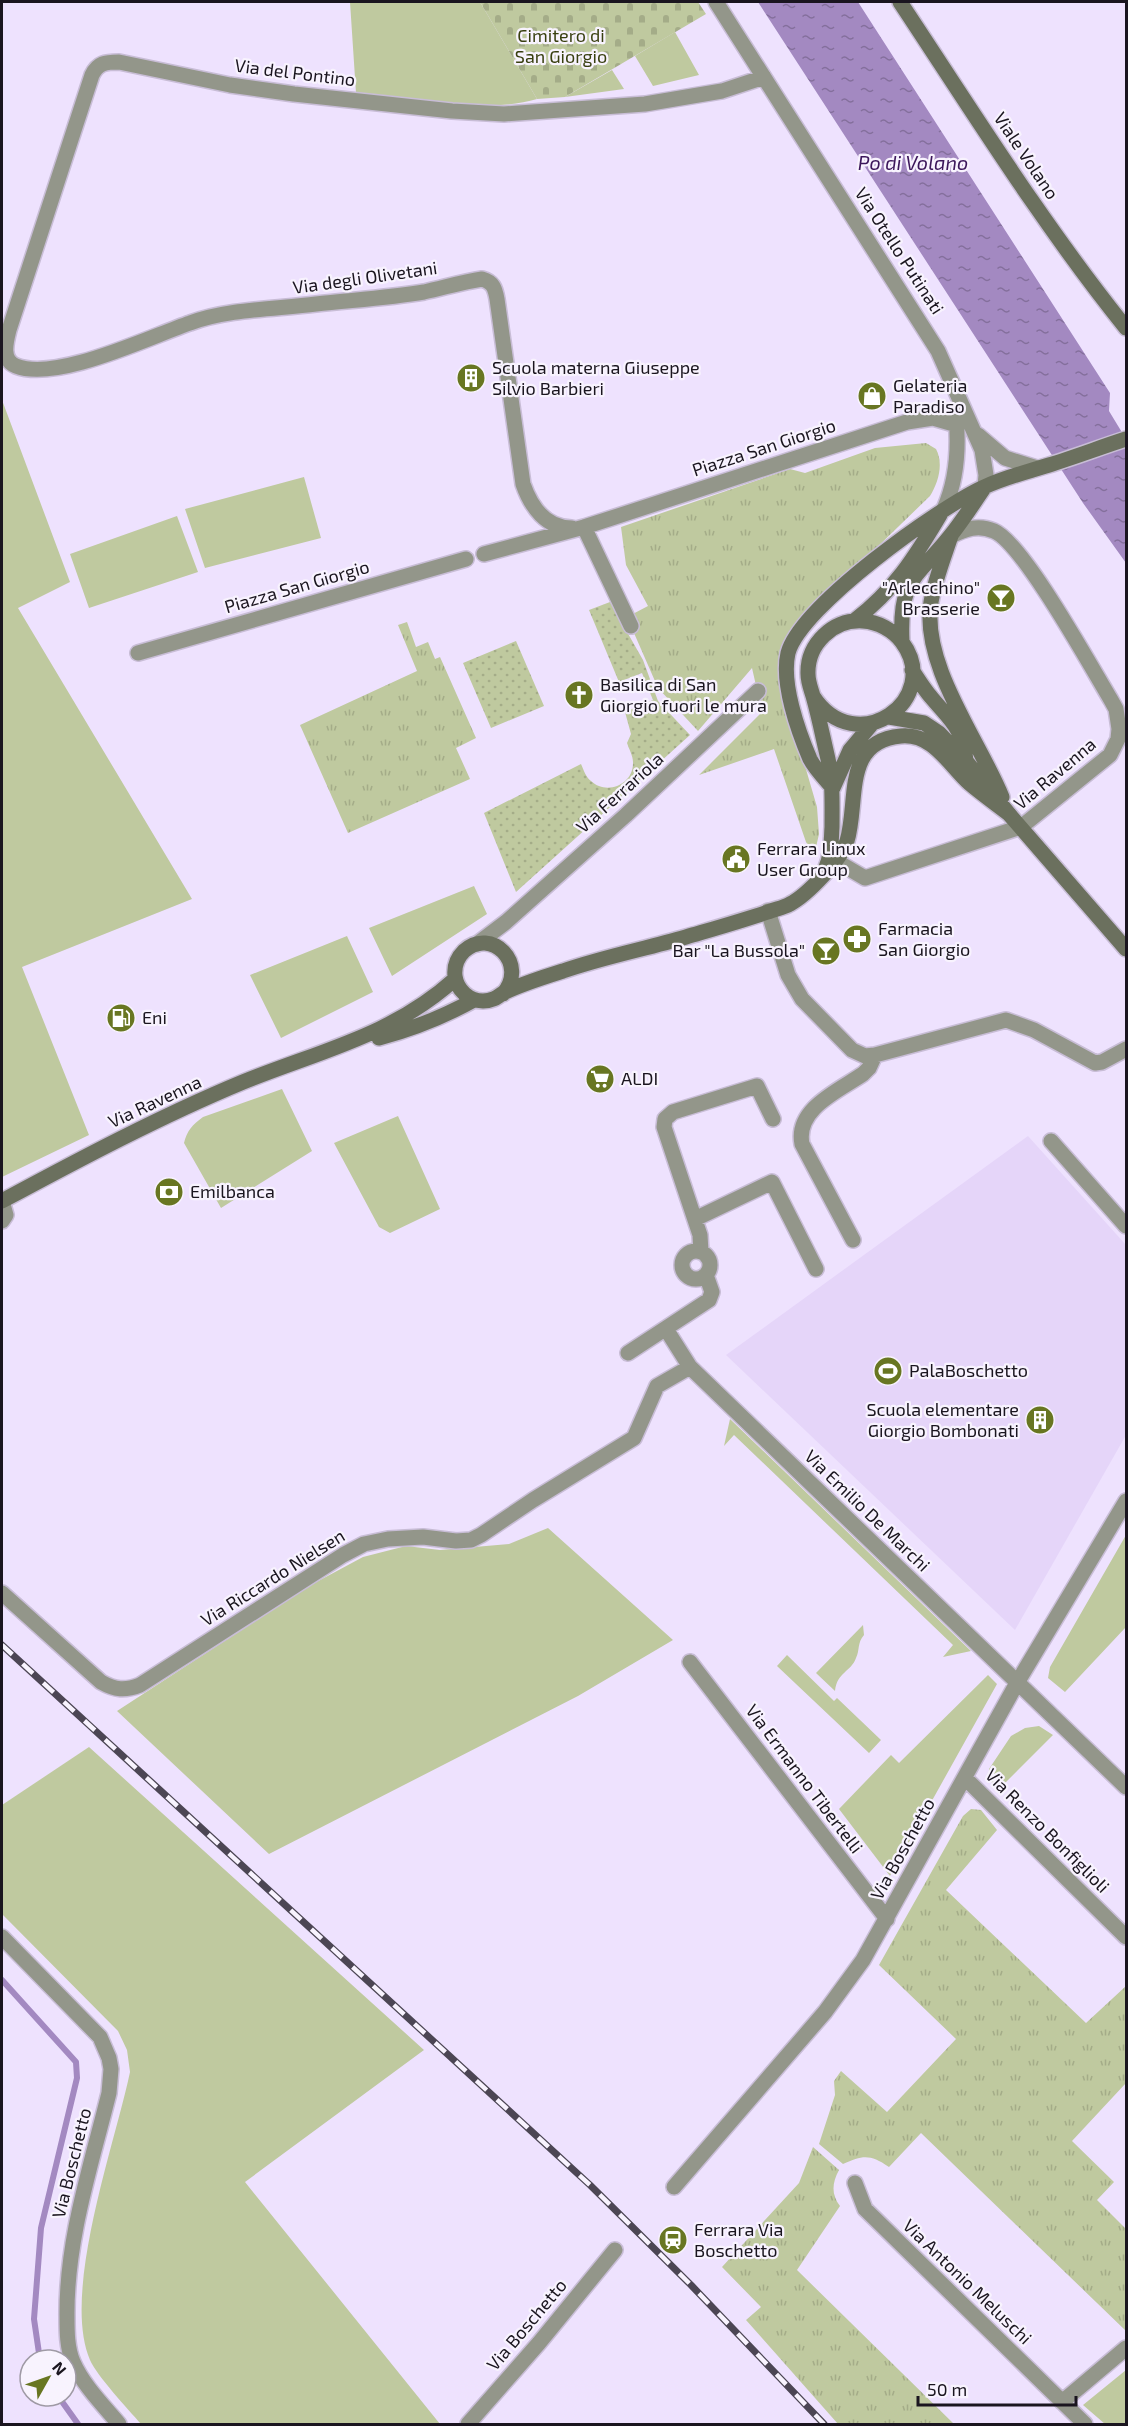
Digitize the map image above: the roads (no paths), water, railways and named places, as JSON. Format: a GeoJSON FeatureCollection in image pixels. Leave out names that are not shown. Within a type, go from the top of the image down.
{"type":"FeatureCollection","features":[{"type":"Feature","properties":{"kind":"main road","name":"Viale Volano"},"geometry":{"type":"LineString","coordinates":[[900,2],[1040,212],[1084,275],[1126,328]]}},
{"type":"Feature","properties":{"kind":"main road","name":"Via Ravenna"},"geometry":{"type":"LineString","coordinates":[[833,788],[811,761],[788,692],[786,672],[789,653],[794,638],[812,616],[881,554],[944,510],[985,486],[1126,439]]}},
{"type":"Feature","properties":{"kind":"main road","name":"Via Ravenna"},"geometry":{"type":"LineString","coordinates":[[966,761],[965,744],[950,717],[931,697],[912,670],[902,641],[901,614],[909,584],[916,573],[951,536],[985,486]]}},
{"type":"Feature","properties":{"kind":"main road","name":"Via Ravenna"},"geometry":{"type":"LineString","coordinates":[[820,878],[828,862],[831,847],[833,788],[808,675],[812,653],[824,635],[843,623],[854,621],[876,603],[908,568],[944,510]]}},
{"type":"Feature","properties":{"kind":"main road"},"geometry":{"type":"LineString","coordinates":[[951,536],[931,602],[932,632],[940,668],[990,769],[1009,814]]}},
{"type":"Feature","properties":{"kind":"main road"},"geometry":{"type":"LineString","coordinates":[[854,621],[875,623],[894,633],[902,641]]}},
{"type":"Feature","properties":{"kind":"main road"},"geometry":{"type":"LineString","coordinates":[[889,717],[904,701],[912,681],[912,670]]}},
{"type":"Feature","properties":{"kind":"main road","name":"Via Ravenna"},"geometry":{"type":"LineString","coordinates":[[813,696],[827,714],[848,724],[871,724],[889,717]]}},
{"type":"Feature","properties":{"kind":"main road"},"geometry":{"type":"LineString","coordinates":[[889,717],[924,723],[939,733],[966,761],[1126,949]]}},
{"type":"Feature","properties":{"kind":"main road","name":"Via Ravenna"},"geometry":{"type":"LineString","coordinates":[[833,788],[850,750],[871,724]]}},
{"type":"Feature","properties":{"kind":"main road","name":"Via Ravenna"},"geometry":{"type":"LineString","coordinates":[[330,1051],[415,1028],[447,1015],[474,1000],[489,1001],[563,970],[721,927],[789,905],[836,861],[846,843],[857,769],[863,757],[872,747],[884,741],[900,736],[916,736],[932,745],[969,782],[1009,814]]}},
{"type":"Feature","properties":{"kind":"main road"},"geometry":{"type":"LineString","coordinates":[[474,1000],[463,993],[455,979],[459,957],[470,946],[477,944],[500,948],[510,960],[512,975],[510,985],[503,994]]}},
{"type":"Feature","properties":{"kind":"main road","name":"Via Ravenna"},"geometry":{"type":"LineString","coordinates":[[512,975],[563,970]]}},
{"type":"Feature","properties":{"kind":"main road","name":"Via Ravenna"},"geometry":{"type":"LineString","coordinates":[[2,1201],[90,1154],[243,1082],[380,1031],[439,994],[455,979]]}},
{"type":"Feature","properties":{"kind":"street","name":"Via Otello Putinati"},"geometry":{"type":"LineString","coordinates":[[716,2],[927,331],[949,372],[976,434],[984,461],[985,486]]}},
{"type":"Feature","properties":{"kind":"street","name":"Via del Pontino"},"geometry":{"type":"LineString","coordinates":[[9,330],[92,75],[96,67],[102,63],[119,62],[230,85],[302,95],[452,111],[504,114],[645,104],[722,91],[764,77]]}},
{"type":"Feature","properties":{"kind":"street","name":"Via degli Olivetani"},"geometry":{"type":"LineString","coordinates":[[9,330],[5,346],[9,362],[15,366],[45,369],[108,354],[202,320],[424,292],[482,279],[489,281],[496,290],[523,484],[529,498],[544,518],[559,527],[578,528]]}},
{"type":"Feature","properties":{"kind":"street","name":"Via Otello Putinati"},"geometry":{"type":"LineString","coordinates":[[944,510],[957,466],[957,425],[949,372]]}},
{"type":"Feature","properties":{"kind":"street","name":"Piazza San Giorgio"},"geometry":{"type":"LineString","coordinates":[[484,554],[578,528],[907,422],[933,418],[957,425]]}},
{"type":"Feature","properties":{"kind":"street","name":"Via Otello Putinati"},"geometry":{"type":"LineString","coordinates":[[976,434],[1005,458],[1043,467]]}},
{"type":"Feature","properties":{"kind":"street","name":"Via Ravenna"},"geometry":{"type":"LineString","coordinates":[[836,861],[865,878],[1021,827],[1102,763],[1115,747],[1123,730],[1111,700],[1020,553],[995,531],[979,527],[967,528],[951,536]]}},
{"type":"Feature","properties":{"kind":"street"},"geometry":{"type":"LineString","coordinates":[[578,528],[631,626]]}},
{"type":"Feature","properties":{"kind":"street","name":"Piazza San Giorgio"},"geometry":{"type":"LineString","coordinates":[[138,653],[466,559]]}},
{"type":"Feature","properties":{"kind":"street","name":"Via Ferrariola"},"geometry":{"type":"LineString","coordinates":[[477,944],[506,922],[626,815],[758,691]]}},
{"type":"Feature","properties":{"kind":"street"},"geometry":{"type":"LineString","coordinates":[[768,912],[791,983],[802,999],[852,1050],[866,1056],[1006,1020],[1034,1030],[1095,1063],[1102,1062],[1126,1049]]}},
{"type":"Feature","properties":{"kind":"street"},"geometry":{"type":"LineString","coordinates":[[500,948],[506,922]]}},
{"type":"Feature","properties":{"kind":"street"},"geometry":{"type":"LineString","coordinates":[[853,1240],[802,1144],[801,1127],[814,1108],[869,1068],[875,1055]]}},
{"type":"Feature","properties":{"kind":"street"},"geometry":{"type":"LineString","coordinates":[[628,1353],[709,1299],[712,1292],[706,1275],[710,1262],[701,1252],[700,1235],[664,1126],[665,1119],[673,1112],[757,1086],[773,1119]]}},
{"type":"Feature","properties":{"kind":"street"},"geometry":{"type":"LineString","coordinates":[[1051,1141],[1126,1226]]}},
{"type":"Feature","properties":{"kind":"street"},"geometry":{"type":"LineString","coordinates":[[694,1219],[772,1182],[816,1269]]}},
{"type":"Feature","properties":{"kind":"street"},"geometry":{"type":"LineString","coordinates":[[2,1201],[6,1215],[2,1221]]}},
{"type":"Feature","properties":{"kind":"street"},"geometry":{"type":"LineString","coordinates":[[701,1252],[692,1251],[685,1256],[682,1269],[693,1279],[706,1275]]}},
{"type":"Feature","properties":{"kind":"street","name":"Via Emilio De Marchi"},"geometry":{"type":"LineString","coordinates":[[666,1329],[690,1366],[1126,1787]]}},
{"type":"Feature","properties":{"kind":"street","name":"Via Riccardo Nielsen"},"geometry":{"type":"LineString","coordinates":[[2,1593],[101,1682],[120,1690],[130,1689],[343,1555],[364,1545],[406,1537],[456,1541],[471,1540],[481,1535],[634,1438],[657,1386],[690,1366]]}},
{"type":"Feature","properties":{"kind":"street","name":"Via Boschetto"},"geometry":{"type":"LineString","coordinates":[[674,2187],[843,1989],[887,1919],[1017,1683],[1126,1501]]}},
{"type":"Feature","properties":{"kind":"street","name":"Via Ermanno Tibertelli"},"geometry":{"type":"LineString","coordinates":[[690,1662],[887,1919]]}},
{"type":"Feature","properties":{"kind":"street","name":"Via Renzo Bonfiglioli"},"geometry":{"type":"LineString","coordinates":[[965,1778],[1126,1937]]}},
{"type":"Feature","properties":{"kind":"street","name":"Via Boschetto"},"geometry":{"type":"LineString","coordinates":[[2,1937],[92,2028],[105,2047],[109,2058],[111,2069],[109,2092],[72,2247],[67,2294],[68,2333],[70,2350],[76,2367],[119,2424]]}},
{"type":"Feature","properties":{"kind":"street","name":"Via Antonio Meluschi"},"geometry":{"type":"LineString","coordinates":[[855,2183],[865,2209],[1085,2424]]}},
{"type":"Feature","properties":{"kind":"street","name":"Via Boschetto"},"geometry":{"type":"LineString","coordinates":[[468,2424],[545,2337],[615,2250]]}},
{"type":"Feature","properties":{"kind":"street"},"geometry":{"type":"LineString","coordinates":[[1062,2402],[1126,2348]]}},
{"type":"Feature","properties":{"kind":"water","name":"Po di Volano"},"geometry":{"type":"Polygon","coordinates":[[[758,2],[858,2],[1110,393],[1109,411],[1126,439],[1126,563],[1083,503],[758,2]]]}},
{"type":"Feature","properties":{"kind":"waterway"},"geometry":{"type":"LineString","coordinates":[[2,1980],[76,2062],[77,2078],[41,2228],[34,2319],[38,2348]]}},
{"type":"Feature","properties":{"kind":"waterway"},"geometry":{"type":"LineString","coordinates":[[67,2408],[78,2424]]}},
{"type":"Feature","properties":{"kind":"railway"},"geometry":{"type":"LineString","coordinates":[[2,1645],[590,2185],[691,2285],[824,2424]]}},
{"type":"Feature","properties":{"kind":"place","name":"Scuola materna Giuseppe Silvio Barbieri"},"geometry":{"type":"Point","coordinates":[471,378]}},
{"type":"Feature","properties":{"kind":"place","name":"Gelateria Paradiso"},"geometry":{"type":"Point","coordinates":[872,396]}},
{"type":"Feature","properties":{"kind":"place","name":"\"Arlecchino\" Brasserie"},"geometry":{"type":"Point","coordinates":[1001,598]}},
{"type":"Feature","properties":{"kind":"place","name":"Basilica di San Giorgio fuori le mura"},"geometry":{"type":"Point","coordinates":[579,695]}},
{"type":"Feature","properties":{"kind":"place","name":"Ferrara Linux User Group"},"geometry":{"type":"Point","coordinates":[736,859]}},
{"type":"Feature","properties":{"kind":"place","name":"Farmacia San Giorgio"},"geometry":{"type":"Point","coordinates":[857,939]}},
{"type":"Feature","properties":{"kind":"place","name":"Bar \"La Bussola\""},"geometry":{"type":"Point","coordinates":[826,951]}},
{"type":"Feature","properties":{"kind":"place","name":"Eni"},"geometry":{"type":"Point","coordinates":[121,1018]}},
{"type":"Feature","properties":{"kind":"place","name":"ALDI"},"geometry":{"type":"Point","coordinates":[600,1079]}},
{"type":"Feature","properties":{"kind":"place","name":"Emilbanca"},"geometry":{"type":"Point","coordinates":[169,1192]}},
{"type":"Feature","properties":{"kind":"place","name":"PalaBoschetto"},"geometry":{"type":"Point","coordinates":[888,1371]}},
{"type":"Feature","properties":{"kind":"place","name":"Scuola elementare Giorgio Bombonati"},"geometry":{"type":"Point","coordinates":[1040,1420]}},
{"type":"Feature","properties":{"kind":"place","name":"Ferrara Via Boschetto"},"geometry":{"type":"Point","coordinates":[673,2240]}},
{"type":"Feature","properties":{"kind":"park label","name":"Cimitero di San Giorgio"},"geometry":{"type":"Point","coordinates":[561,46]}}]}
